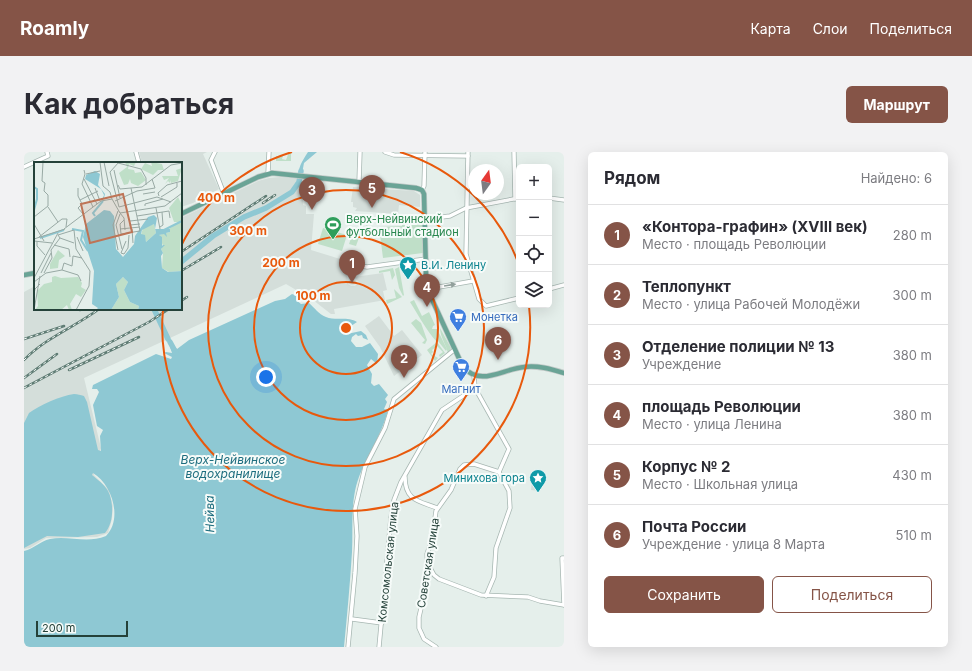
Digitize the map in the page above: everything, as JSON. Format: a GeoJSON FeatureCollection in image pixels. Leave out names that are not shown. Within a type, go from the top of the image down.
{"type":"FeatureCollection","features":[{"type":"Feature","properties":{"kind":"main road"},"geometry":{"type":"LineString","coordinates":[[182,214],[268,173],[282,172],[305,176],[410,187],[422,190],[424,194],[426,218],[428,288],[454,350],[463,367],[474,376],[488,377],[526,366],[564,373]]}},
{"type":"Feature","properties":{"kind":"main road"},"geometry":{"type":"LineString","coordinates":[[24,275],[34,273]]}},
{"type":"Feature","properties":{"kind":"street"},"geometry":{"type":"LineString","coordinates":[[35,162],[48,156],[47,152]]}},
{"type":"Feature","properties":{"kind":"street"},"geometry":{"type":"LineString","coordinates":[[136,152],[139,162]]}},
{"type":"Feature","properties":{"kind":"street"},"geometry":{"type":"LineString","coordinates":[[215,152],[211,160],[224,194]]}},
{"type":"Feature","properties":{"kind":"street"},"geometry":{"type":"LineString","coordinates":[[268,173],[269,152]]}},
{"type":"Feature","properties":{"kind":"street"},"geometry":{"type":"LineString","coordinates":[[359,182],[360,152]]}},
{"type":"Feature","properties":{"kind":"street"},"geometry":{"type":"LineString","coordinates":[[385,152],[394,155],[425,153],[468,154],[466,254],[473,281],[482,304],[491,306],[516,299]]}},
{"type":"Feature","properties":{"kind":"street"},"geometry":{"type":"LineString","coordinates":[[514,152],[516,183]]}},
{"type":"Feature","properties":{"kind":"street"},"geometry":{"type":"LineString","coordinates":[[422,190],[424,186],[425,153]]}},
{"type":"Feature","properties":{"kind":"street"},"geometry":{"type":"LineString","coordinates":[[24,167],[34,162]]}},
{"type":"Feature","properties":{"kind":"street"},"geometry":{"type":"LineString","coordinates":[[552,198],[564,200]]}},
{"type":"Feature","properties":{"kind":"street"},"geometry":{"type":"LineString","coordinates":[[426,218],[453,215],[466,208],[516,199]]}},
{"type":"Feature","properties":{"kind":"street"},"geometry":{"type":"LineString","coordinates":[[350,264],[367,267],[426,259]]}},
{"type":"Feature","properties":{"kind":"street"},"geometry":{"type":"LineString","coordinates":[[428,288],[473,281]]}},
{"type":"Feature","properties":{"kind":"street"},"geometry":{"type":"LineString","coordinates":[[552,288],[564,285]]}},
{"type":"Feature","properties":{"kind":"street"},"geometry":{"type":"LineString","coordinates":[[348,647],[352,619],[357,536],[355,509],[366,464],[385,428],[394,399],[454,350]]}},
{"type":"Feature","properties":{"kind":"street"},"geometry":{"type":"LineString","coordinates":[[474,376],[475,388],[508,447],[508,453],[499,472],[509,491],[510,505],[496,548],[494,577],[486,596]]}},
{"type":"Feature","properties":{"kind":"street","name":"Комсомольская улица"},"geometry":{"type":"LineString","coordinates":[[379,647],[392,510],[397,492],[443,408],[475,388]]}},
{"type":"Feature","properties":{"kind":"street","name":"Советская улица"},"geometry":{"type":"LineString","coordinates":[[436,647],[428,643],[420,634],[419,617],[428,565],[427,554],[437,508],[451,490],[460,469],[464,465],[474,464],[499,472]]}},
{"type":"Feature","properties":{"kind":"street"},"geometry":{"type":"LineString","coordinates":[[405,476],[407,492],[410,497],[437,508]]}},
{"type":"Feature","properties":{"kind":"street"},"geometry":{"type":"LineString","coordinates":[[428,565],[439,579],[486,596],[528,597],[540,602],[564,605],[563,558]]}},
{"type":"Feature","properties":{"kind":"street"},"geometry":{"type":"LineString","coordinates":[[352,619],[382,623]]}},
{"type":"Feature","properties":{"kind":"shaded area"},"geometry":{"type":"Polygon","coordinates":[[[139,152],[207,152],[203,154],[219,189],[193,203],[182,207],[182,162],[142,162],[139,152]]]}},
{"type":"Feature","properties":{"kind":"shaded area"},"geometry":{"type":"Polygon","coordinates":[[[280,177],[302,179],[303,205],[306,206],[306,214],[314,214],[311,250],[350,262],[350,272],[347,275],[348,284],[351,286],[355,286],[359,282],[354,277],[383,273],[387,290],[383,291],[385,300],[334,309],[335,314],[331,314],[313,300],[286,284],[84,378],[101,448],[94,475],[109,490],[113,506],[112,519],[108,533],[97,537],[46,538],[30,548],[24,549],[24,292],[34,287],[34,310],[182,310],[182,218],[258,181],[280,177]]]}},
{"type":"Feature","properties":{"kind":"shaded area"},"geometry":{"type":"Polygon","coordinates":[[[353,187],[414,191],[420,195],[420,207],[399,205],[398,214],[355,211],[357,208],[353,207],[353,202],[351,202],[353,187]]]}},
{"type":"Feature","properties":{"kind":"shaded area"},"geometry":{"type":"Polygon","coordinates":[[[379,316],[394,336],[402,330],[422,355],[394,376],[380,347],[365,326],[379,316]]]}},
{"type":"Feature","properties":{"kind":"shaded area"},"geometry":{"type":"Polygon","coordinates":[[[532,480],[541,481],[540,491],[531,490],[532,480]]]}},
{"type":"Feature","properties":{"kind":"green space"},"geometry":{"type":"Polygon","coordinates":[[[289,152],[291,152],[291,161],[276,161],[276,156],[283,156],[282,159],[286,160],[289,152]]]}},
{"type":"Feature","properties":{"kind":"green space"},"geometry":{"type":"Polygon","coordinates":[[[360,217],[371,218],[367,226],[359,221],[360,217]]]}},
{"type":"Feature","properties":{"kind":"green space"},"geometry":{"type":"Polygon","coordinates":[[[376,217],[386,218],[386,224],[376,224],[376,217]]]}},
{"type":"Feature","properties":{"kind":"green space"},"geometry":{"type":"Polygon","coordinates":[[[403,218],[409,219],[409,223],[423,223],[423,253],[383,258],[379,227],[402,226],[403,218]]]}},
{"type":"Feature","properties":{"kind":"green space","name":"Верх-Нейвинский футбольный стадион"},"geometry":{"type":"Polygon","coordinates":[[[323,228],[347,235],[342,251],[318,244],[323,228]]]}},
{"type":"Feature","properties":{"kind":"green space"},"geometry":{"type":"Polygon","coordinates":[[[354,230],[361,232],[356,246],[349,244],[354,230]]]}},
{"type":"Feature","properties":{"kind":"green space"},"geometry":{"type":"Polygon","coordinates":[[[399,267],[403,296],[399,288],[395,269],[399,267]]]}},
{"type":"Feature","properties":{"kind":"green space"},"geometry":{"type":"Polygon","coordinates":[[[393,268],[395,275],[392,280],[390,271],[379,273],[379,271],[393,268]]]}},
{"type":"Feature","properties":{"kind":"green space"},"geometry":{"type":"Polygon","coordinates":[[[394,289],[402,297],[387,304],[386,300],[396,298],[394,289]]]}},
{"type":"Feature","properties":{"kind":"green space"},"geometry":{"type":"Polygon","coordinates":[[[414,300],[422,316],[429,312],[435,325],[432,329],[437,329],[447,349],[446,351],[438,341],[437,342],[423,323],[410,302],[414,300]]]}},
{"type":"Feature","properties":{"kind":"green space"},"geometry":{"type":"Polygon","coordinates":[[[416,319],[421,323],[427,340],[425,344],[422,343],[425,340],[411,323],[416,319]]]}},
{"type":"Feature","properties":{"kind":"green space"},"geometry":{"type":"Polygon","coordinates":[[[440,328],[451,348],[448,354],[441,335],[440,328]]]}},
{"type":"Feature","properties":{"kind":"green space"},"geometry":{"type":"Polygon","coordinates":[[[437,342],[445,353],[440,357],[439,355],[443,352],[437,346],[432,350],[433,352],[431,354],[438,358],[435,361],[427,350],[437,342]]]}},
{"type":"Feature","properties":{"kind":"water"},"geometry":{"type":"Polygon","coordinates":[[[308,152],[317,152],[304,163],[301,179],[299,178],[300,168],[308,152]]]}},
{"type":"Feature","properties":{"kind":"water","name":"Верх-Нейвинское водохранилище"},"geometry":{"type":"Polygon","coordinates":[[[292,294],[297,296],[296,300],[301,304],[309,303],[323,316],[333,319],[350,319],[357,322],[351,326],[344,324],[340,327],[346,331],[345,332],[347,334],[361,331],[366,335],[368,340],[363,338],[362,335],[358,336],[356,334],[352,337],[351,341],[356,347],[362,347],[370,343],[378,354],[377,364],[371,359],[367,365],[372,374],[371,383],[374,386],[379,384],[388,395],[385,399],[387,402],[384,409],[388,410],[385,421],[362,470],[355,491],[344,647],[24,647],[24,551],[50,539],[91,539],[106,536],[114,521],[113,502],[110,493],[100,478],[93,473],[92,475],[101,482],[106,489],[110,496],[112,506],[110,524],[105,533],[78,537],[47,536],[24,548],[24,423],[29,413],[44,404],[63,397],[74,394],[84,396],[87,402],[98,450],[101,451],[100,436],[103,430],[97,426],[93,405],[99,392],[97,389],[92,389],[93,385],[156,354],[171,359],[172,357],[164,353],[172,353],[170,347],[174,346],[177,349],[189,340],[275,301],[285,299],[292,294]]]}},
{"type":"Feature","properties":{"kind":"waterway","name":"Нейва"},"geometry":{"type":"LineString","coordinates":[[182,261],[213,236],[244,217],[266,208],[292,192],[299,182],[301,171]]}},
{"type":"Feature","properties":{"kind":"waterway","name":"Нейва"},"geometry":{"type":"LineString","coordinates":[[154,310],[168,339]]}},
{"type":"Feature","properties":{"kind":"waterway","name":"Нейва"},"geometry":{"type":"LineString","coordinates":[[170,342],[176,353]]}},
{"type":"Feature","properties":{"kind":"railway"},"geometry":{"type":"LineString","coordinates":[[263,203],[275,195]]}},
{"type":"Feature","properties":{"kind":"railway"},"geometry":{"type":"LineString","coordinates":[[182,251],[266,196]]}},
{"type":"Feature","properties":{"kind":"railway"},"geometry":{"type":"LineString","coordinates":[[182,270],[221,247]]}},
{"type":"Feature","properties":{"kind":"railway"},"geometry":{"type":"LineString","coordinates":[[182,300],[187,297]]}},
{"type":"Feature","properties":{"kind":"railway"},"geometry":{"type":"LineString","coordinates":[[24,360],[41,345],[98,310]]}},
{"type":"Feature","properties":{"kind":"railway"},"geometry":{"type":"LineString","coordinates":[[24,388],[149,322],[167,310]]}},
{"type":"Feature","properties":{"kind":"railway"},"geometry":{"type":"LineString","coordinates":[[24,339],[64,326]]}},
{"type":"Feature","properties":{"kind":"railway"},"geometry":{"type":"LineString","coordinates":[[69,370],[139,337]]}},
{"type":"Feature","properties":{"kind":"railway"},"geometry":{"type":"LineString","coordinates":[[24,378],[57,354]]}},
{"type":"Feature","properties":{"kind":"place","name":"Корпус № 2"},"geometry":{"type":"Point","coordinates":[372,208]}},
{"type":"Feature","properties":{"kind":"place","name":"Отделение полиции № 13"},"geometry":{"type":"Point","coordinates":[312,210]}},
{"type":"Feature","properties":{"kind":"place","name":"Верх-Нейвинский футбольный стадион"},"geometry":{"type":"Point","coordinates":[333,240]}},
{"type":"Feature","properties":{"kind":"place","name":"В.И. Ленину"},"geometry":{"type":"Point","coordinates":[408,280]}},
{"type":"Feature","properties":{"kind":"place","name":"«Контора-графин» (XVIII век)"},"geometry":{"type":"Point","coordinates":[352,283]}},
{"type":"Feature","properties":{"kind":"place","name":"площадь Революции"},"geometry":{"type":"Point","coordinates":[427,307]}},
{"type":"Feature","properties":{"kind":"place","name":"Монетка"},"geometry":{"type":"Point","coordinates":[458,332]}},
{"type":"Feature","properties":{"kind":"place","name":"Почта России"},"geometry":{"type":"Point","coordinates":[498,360]}},
{"type":"Feature","properties":{"kind":"place","name":"Теплопункт"},"geometry":{"type":"Point","coordinates":[404,378]}},
{"type":"Feature","properties":{"kind":"place","name":"Магнит"},"geometry":{"type":"Point","coordinates":[461,382]}},
{"type":"Feature","properties":{"kind":"place","name":"Минихова гора"},"geometry":{"type":"Point","coordinates":[538,493]}}]}
